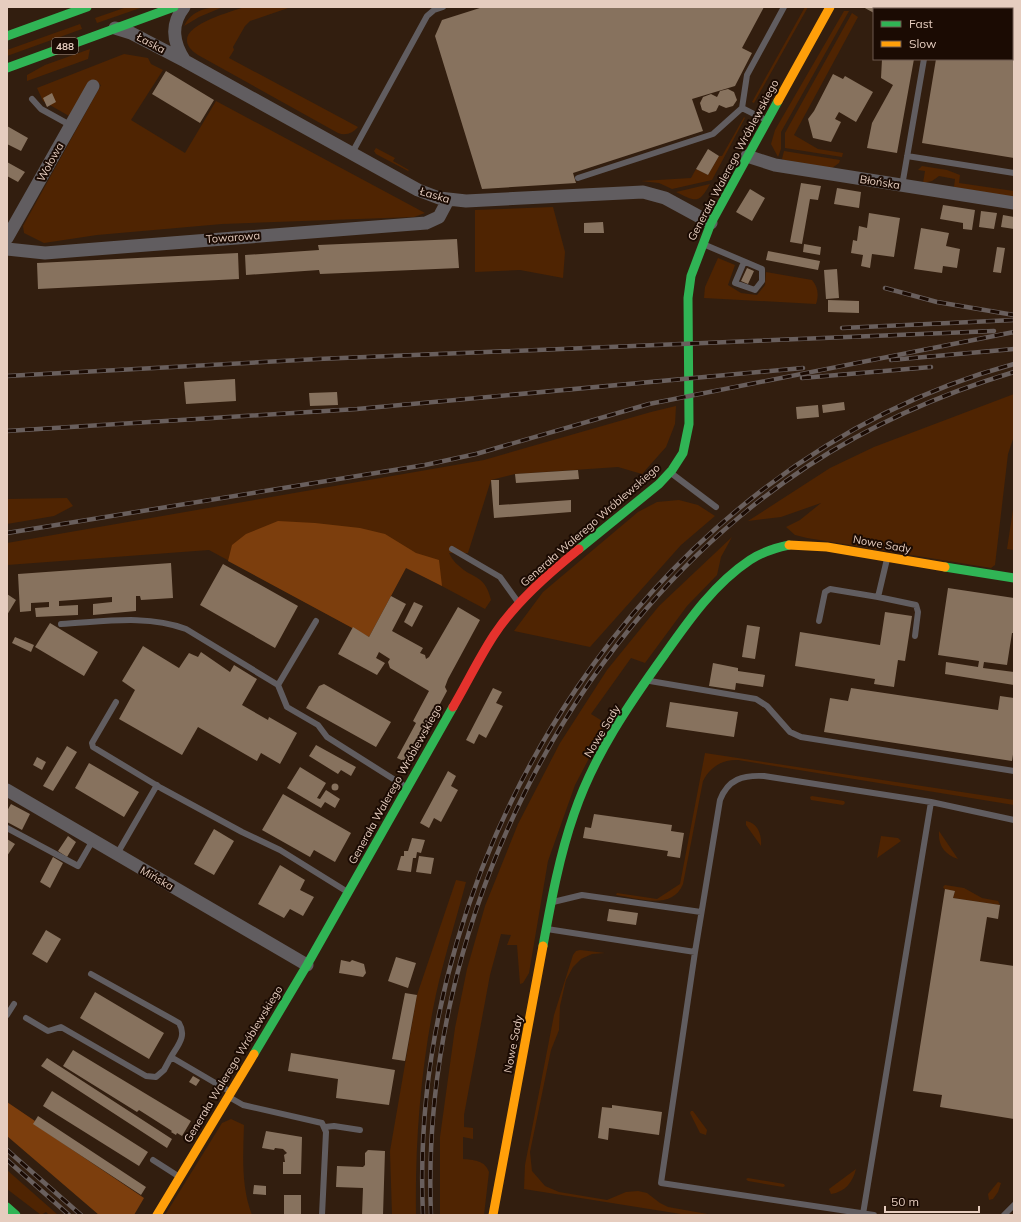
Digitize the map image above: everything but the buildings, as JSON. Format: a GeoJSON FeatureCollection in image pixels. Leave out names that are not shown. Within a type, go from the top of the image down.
{"type":"FeatureCollection","features":[{"type":"Feature","properties":{"kind":"street"},"geometry":{"type":"LineString","coordinates":[[7,36],[87,7]]}},
{"type":"Feature","properties":{"kind":"street","name":"488"},"geometry":{"type":"LineString","coordinates":[[7,68],[174,7]]}},
{"type":"Feature","properties":{"kind":"street","name":"Łaska"},"geometry":{"type":"LineString","coordinates":[[184,7],[178,16],[174,32],[177,48],[185,61]]}},
{"type":"Feature","properties":{"kind":"street","name":"Generała Walerego Wróblewskiego"},"geometry":{"type":"LineString","coordinates":[[157,1215],[307,965],[483,653],[503,623],[519,603],[548,574],[655,488],[670,472],[681,456],[688,431],[689,290],[693,268],[711,222],[746,156],[830,7]]}},
{"type":"Feature","properties":{"kind":"street","name":"Łaska"},"geometry":{"type":"LineString","coordinates":[[115,28],[131,33],[185,61],[418,190],[448,200],[466,201],[643,192],[665,198],[711,222]]}},
{"type":"Feature","properties":{"kind":"street","name":"Wołowa"},"geometry":{"type":"LineString","coordinates":[[7,238],[93,86]]}},
{"type":"Feature","properties":{"kind":"street","name":"Błońska"},"geometry":{"type":"LineString","coordinates":[[746,156],[775,165],[1014,203]]}},
{"type":"Feature","properties":{"kind":"street","name":"Towarowa"},"geometry":{"type":"LineString","coordinates":[[7,249],[46,253],[426,223],[439,217],[448,200]]}},
{"type":"Feature","properties":{"kind":"street","name":"Nowe Sady"},"geometry":{"type":"LineString","coordinates":[[493,1215],[500,1168],[564,845],[585,784],[602,752],[646,680],[704,603],[742,565],[754,556],[778,547],[795,545],[830,548],[1014,578]]}},
{"type":"Feature","properties":{"kind":"street","name":"Mińska"},"geometry":{"type":"LineString","coordinates":[[8,792],[307,965]]}},
{"type":"Feature","properties":{"kind":"street"},"geometry":{"type":"LineString","coordinates":[[7,1207],[16,1215]]}},
{"type":"Feature","properties":{"kind":"lane"},"geometry":{"type":"LineString","coordinates":[[352,153],[427,16],[432,11],[443,7]]}},
{"type":"Feature","properties":{"kind":"lane"},"geometry":{"type":"LineString","coordinates":[[578,178],[705,138],[713,134],[742,108],[747,75],[784,7]]}},
{"type":"Feature","properties":{"kind":"lane"},"geometry":{"type":"LineString","coordinates":[[902,186],[924,60]]}},
{"type":"Feature","properties":{"kind":"lane"},"geometry":{"type":"LineString","coordinates":[[32,99],[41,109],[70,125]]}},
{"type":"Feature","properties":{"kind":"lane"},"geometry":{"type":"LineString","coordinates":[[742,108],[766,120]]}},
{"type":"Feature","properties":{"kind":"lane"},"geometry":{"type":"LineString","coordinates":[[907,156],[1014,173]]}},
{"type":"Feature","properties":{"kind":"lane"},"geometry":{"type":"LineString","coordinates":[[702,244],[762,269],[762,281],[755,290],[735,283],[744,262]]}},
{"type":"Feature","properties":{"kind":"lane"},"geometry":{"type":"LineString","coordinates":[[670,472],[716,507]]}},
{"type":"Feature","properties":{"kind":"lane"},"geometry":{"type":"LineString","coordinates":[[452,549],[500,577],[519,603]]}},
{"type":"Feature","properties":{"kind":"lane"},"geometry":{"type":"LineString","coordinates":[[878,597],[887,558]]}},
{"type":"Feature","properties":{"kind":"lane"},"geometry":{"type":"LineString","coordinates":[[819,621],[825,592],[830,588],[916,605],[918,612],[915,636]]}},
{"type":"Feature","properties":{"kind":"lane"},"geometry":{"type":"LineString","coordinates":[[61,624],[138,620],[172,624],[193,633],[278,685],[287,707],[318,724],[327,737],[407,787]]}},
{"type":"Feature","properties":{"kind":"lane"},"geometry":{"type":"LineString","coordinates":[[278,685],[316,621]]}},
{"type":"Feature","properties":{"kind":"lane"},"geometry":{"type":"LineString","coordinates":[[646,680],[756,699],[768,706],[790,732],[801,737],[1014,771]]}},
{"type":"Feature","properties":{"kind":"lane"},"geometry":{"type":"LineString","coordinates":[[116,702],[92,743],[93,747],[157,786],[242,832],[280,850],[348,892]]}},
{"type":"Feature","properties":{"kind":"lane"},"geometry":{"type":"LineString","coordinates":[[874,1215],[661,1183],[701,912],[718,808],[724,791],[738,779],[745,776],[764,776],[931,802],[1014,820]]}},
{"type":"Feature","properties":{"kind":"lane"},"geometry":{"type":"LineString","coordinates":[[117,854],[157,786]]}},
{"type":"Feature","properties":{"kind":"lane"},"geometry":{"type":"LineString","coordinates":[[863,1214],[931,802]]}},
{"type":"Feature","properties":{"kind":"lane"},"geometry":{"type":"LineString","coordinates":[[7,828],[78,866],[93,840]]}},
{"type":"Feature","properties":{"kind":"lane"},"geometry":{"type":"LineString","coordinates":[[552,902],[582,894],[701,912]]}},
{"type":"Feature","properties":{"kind":"lane"},"geometry":{"type":"LineString","coordinates":[[547,928],[695,952]]}},
{"type":"Feature","properties":{"kind":"lane"},"geometry":{"type":"LineString","coordinates":[[26,1018],[48,1031],[61,1027],[146,1076],[156,1077],[164,1070],[183,1037],[183,1030],[179,1023],[91,974]]}},
{"type":"Feature","properties":{"kind":"lane"},"geometry":{"type":"LineString","coordinates":[[7,1015],[14,1004]]}},
{"type":"Feature","properties":{"kind":"lane"},"geometry":{"type":"LineString","coordinates":[[171,1057],[229,1094],[243,1105],[322,1123],[325,1127],[322,1215]]}},
{"type":"Feature","properties":{"kind":"lane"},"geometry":{"type":"LineString","coordinates":[[325,1127],[334,1126],[360,1130]]}},
{"type":"Feature","properties":{"kind":"lane"},"geometry":{"type":"LineString","coordinates":[[153,1160],[179,1177]]}},
{"type":"Feature","properties":{"kind":"lane"},"geometry":{"type":"LineString","coordinates":[[1004,1215],[1014,1205]]}},
{"type":"Feature","properties":{"kind":"shaded area"},"geometry":{"type":"Polygon","coordinates":[[[127,7],[143,7],[97,23],[95,18],[127,7]]]}},
{"type":"Feature","properties":{"kind":"shaded area"},"geometry":{"type":"Polygon","coordinates":[[[223,7],[199,17],[184,26],[191,16],[200,10],[223,7]]]}},
{"type":"Feature","properties":{"kind":"shaded area"},"geometry":{"type":"Polygon","coordinates":[[[245,7],[291,7],[250,21],[245,26],[233,47],[234,50],[229,58],[358,127],[356,129],[347,134],[338,133],[198,55],[189,46],[187,38],[192,30],[212,18],[245,7]]]}},
{"type":"Feature","properties":{"kind":"shaded area"},"geometry":{"type":"Polygon","coordinates":[[[805,7],[808,7],[754,103],[752,102],[805,7]]]}},
{"type":"Feature","properties":{"kind":"shaded area"},"geometry":{"type":"Polygon","coordinates":[[[844,11],[849,11],[781,132],[781,149],[778,157],[771,144],[775,130],[844,11]]]}},
{"type":"Feature","properties":{"kind":"shaded area"},"geometry":{"type":"Polygon","coordinates":[[[852,13],[858,17],[794,135],[818,149],[843,153],[842,157],[785,148],[785,133],[852,13]]]}},
{"type":"Feature","properties":{"kind":"shaded area"},"geometry":{"type":"Polygon","coordinates":[[[80,24],[82,29],[7,56],[7,50],[80,24]]]}},
{"type":"Feature","properties":{"kind":"shaded area"},"geometry":{"type":"Polygon","coordinates":[[[90,49],[88,59],[27,81],[27,75],[45,65],[90,49]]]}},
{"type":"Feature","properties":{"kind":"shaded area"},"geometry":{"type":"Polygon","coordinates":[[[124,54],[148,58],[151,64],[163,70],[131,120],[185,153],[216,101],[425,213],[414,217],[222,224],[97,235],[44,243],[24,233],[23,226],[101,85],[91,80],[69,116],[43,101],[37,88],[124,54]]]}},
{"type":"Feature","properties":{"kind":"shaded area"},"geometry":{"type":"Polygon","coordinates":[[[744,117],[745,118],[712,180],[672,189],[659,183],[641,181],[691,178],[696,169],[708,175],[719,156],[722,156],[744,117]]]}},
{"type":"Feature","properties":{"kind":"shaded area"},"geometry":{"type":"Polygon","coordinates":[[[376,148],[395,158],[393,161],[409,170],[408,171],[376,154],[374,151],[376,148]]]}},
{"type":"Feature","properties":{"kind":"shaded area"},"geometry":{"type":"Polygon","coordinates":[[[784,151],[840,160],[839,163],[832,168],[782,159],[784,151]]]}},
{"type":"Feature","properties":{"kind":"shaded area"},"geometry":{"type":"Polygon","coordinates":[[[922,166],[947,170],[960,175],[959,183],[1014,191],[1014,197],[954,187],[955,179],[939,176],[932,181],[923,183],[925,171],[918,170],[922,166]]]}},
{"type":"Feature","properties":{"kind":"shaded area"},"geometry":{"type":"Polygon","coordinates":[[[710,184],[703,195],[696,199],[688,198],[676,192],[710,184]]]}},
{"type":"Feature","properties":{"kind":"shaded area"},"geometry":{"type":"Polygon","coordinates":[[[553,207],[565,252],[563,278],[520,270],[475,272],[475,210],[553,207]]]}},
{"type":"Feature","properties":{"kind":"shaded area"},"geometry":{"type":"Polygon","coordinates":[[[718,258],[735,265],[728,285],[741,293],[757,295],[765,285],[766,272],[812,280],[816,285],[817,291],[816,304],[704,298],[705,287],[718,258]]]}},
{"type":"Feature","properties":{"kind":"shaded area"},"geometry":{"type":"Polygon","coordinates":[[[1014,394],[1014,436],[1008,454],[995,565],[991,568],[807,538],[795,535],[786,527],[800,520],[821,503],[781,517],[748,521],[830,468],[874,447],[1014,394]]]}},
{"type":"Feature","properties":{"kind":"shaded area"},"geometry":{"type":"Polygon","coordinates":[[[676,406],[675,424],[666,447],[642,474],[618,467],[515,474],[491,480],[468,553],[449,553],[463,570],[478,578],[485,585],[491,600],[485,609],[406,567],[369,637],[209,550],[7,565],[7,543],[484,460],[676,406]]]}},
{"type":"Feature","properties":{"kind":"shaded area"},"geometry":{"type":"Polygon","coordinates":[[[67,498],[73,506],[54,516],[7,524],[7,499],[67,498]]]}},
{"type":"Feature","properties":{"kind":"shaded area"},"geometry":{"type":"Polygon","coordinates":[[[679,500],[698,505],[715,516],[681,545],[590,647],[514,631],[543,592],[638,512],[657,502],[679,500]]]}},
{"type":"Feature","properties":{"kind":"shaded area"},"geometry":{"type":"Polygon","coordinates":[[[1014,503],[1014,550],[1007,549],[1014,503]]]}},
{"type":"Feature","properties":{"kind":"shaded area"},"geometry":{"type":"Polygon","coordinates":[[[278,521],[360,528],[385,534],[416,553],[439,560],[442,586],[406,568],[369,637],[228,561],[232,545],[246,534],[278,521]]]}},
{"type":"Feature","properties":{"kind":"shaded area"},"geometry":{"type":"Polygon","coordinates":[[[732,537],[721,557],[717,575],[687,606],[645,663],[631,658],[591,714],[607,724],[575,785],[548,861],[529,973],[523,983],[520,984],[517,945],[507,945],[511,935],[501,934],[490,975],[464,1115],[464,1127],[473,1128],[473,1139],[463,1137],[463,1159],[475,1160],[482,1163],[489,1172],[484,1215],[440,1215],[440,1137],[455,1028],[467,969],[485,906],[518,824],[560,743],[607,670],[659,606],[732,537]]]}},
{"type":"Feature","properties":{"kind":"shaded area"},"geometry":{"type":"Polygon","coordinates":[[[705,753],[1014,800],[1014,805],[738,760],[727,761],[713,768],[703,781],[683,884],[678,892],[671,898],[654,901],[616,895],[617,893],[657,899],[680,884],[705,753]]]}},
{"type":"Feature","properties":{"kind":"shaded area"},"geometry":{"type":"Polygon","coordinates":[[[812,796],[844,801],[845,803],[843,805],[811,800],[810,797],[812,796]]]}},
{"type":"Feature","properties":{"kind":"shaded area"},"geometry":{"type":"Polygon","coordinates":[[[746,821],[754,824],[758,830],[761,838],[761,846],[746,825],[746,821]]]}},
{"type":"Feature","properties":{"kind":"shaded area"},"geometry":{"type":"Polygon","coordinates":[[[939,831],[958,859],[946,852],[943,848],[940,841],[939,831]]]}},
{"type":"Feature","properties":{"kind":"shaded area"},"geometry":{"type":"Polygon","coordinates":[[[881,836],[898,838],[901,841],[877,858],[881,836]]]}},
{"type":"Feature","properties":{"kind":"shaded area"},"geometry":{"type":"Polygon","coordinates":[[[456,880],[466,882],[440,977],[428,1035],[419,1112],[416,1163],[416,1215],[392,1215],[390,1151],[417,995],[456,880]]]}},
{"type":"Feature","properties":{"kind":"shaded area"},"geometry":{"type":"Polygon","coordinates":[[[945,885],[964,888],[982,898],[998,901],[1000,905],[953,898],[955,891],[945,890],[943,887],[945,885]]]}},
{"type":"Feature","properties":{"kind":"shaded area"},"geometry":{"type":"Polygon","coordinates":[[[580,950],[605,953],[592,954],[581,959],[573,967],[566,980],[560,1006],[559,1030],[551,1050],[530,1152],[532,1171],[545,1186],[559,1192],[607,1200],[626,1192],[638,1191],[647,1193],[668,1207],[713,1215],[687,1215],[524,1189],[525,1165],[554,1015],[573,955],[576,951],[580,950]]]}},
{"type":"Feature","properties":{"kind":"shaded area"},"geometry":{"type":"Polygon","coordinates":[[[7,1102],[35,1121],[34,1124],[144,1198],[134,1215],[99,1215],[7,1136],[7,1102]]]}},
{"type":"Feature","properties":{"kind":"shaded area"},"geometry":{"type":"Polygon","coordinates":[[[693,1111],[707,1130],[706,1135],[700,1133],[690,1113],[693,1111]]]}},
{"type":"Feature","properties":{"kind":"shaded area"},"geometry":{"type":"Polygon","coordinates":[[[231,1119],[244,1125],[244,1182],[248,1204],[252,1215],[165,1215],[222,1123],[231,1119]]]}},
{"type":"Feature","properties":{"kind":"shaded area"},"geometry":{"type":"Polygon","coordinates":[[[856,1169],[848,1186],[836,1193],[831,1194],[829,1189],[856,1169]]]}},
{"type":"Feature","properties":{"kind":"shaded area"},"geometry":{"type":"Polygon","coordinates":[[[7,1170],[58,1215],[49,1215],[46,1212],[41,1215],[7,1189],[7,1170]]]}},
{"type":"Feature","properties":{"kind":"shaded area"},"geometry":{"type":"Polygon","coordinates":[[[748,1178],[784,1184],[785,1186],[783,1187],[748,1181],[746,1179],[748,1178]]]}},
{"type":"Feature","properties":{"kind":"shaded area"},"geometry":{"type":"Polygon","coordinates":[[[998,1182],[1001,1183],[998,1192],[993,1199],[989,1200],[988,1194],[998,1182]]]}},
{"type":"Feature","properties":{"kind":"railway"},"geometry":{"type":"LineString","coordinates":[[885,288],[937,302],[1014,315]]}},
{"type":"Feature","properties":{"kind":"railway"},"geometry":{"type":"LineString","coordinates":[[842,328],[1014,320]]}},
{"type":"Feature","properties":{"kind":"railway"},"geometry":{"type":"LineString","coordinates":[[7,376],[318,359],[994,331]]}},
{"type":"Feature","properties":{"kind":"railway"},"geometry":{"type":"LineString","coordinates":[[7,533],[425,465],[476,454],[649,404],[1014,332]]}},
{"type":"Feature","properties":{"kind":"railway"},"geometry":{"type":"LineString","coordinates":[[891,360],[1014,349]]}},
{"type":"Feature","properties":{"kind":"railway"},"geometry":{"type":"LineString","coordinates":[[423,1215],[429,1077],[457,941],[507,810],[576,689],[663,580],[767,487],[884,414],[1014,364]]}},
{"type":"Feature","properties":{"kind":"railway"},"geometry":{"type":"LineString","coordinates":[[802,378],[931,367]]}},
{"type":"Feature","properties":{"kind":"railway"},"geometry":{"type":"LineString","coordinates":[[7,431],[357,409],[803,368]]}},
{"type":"Feature","properties":{"kind":"railway"},"geometry":{"type":"LineString","coordinates":[[431,1215],[434,1107],[451,999],[482,894],[525,792],[580,697],[646,609],[722,532],[808,466],[857,437],[934,400],[1014,372]]}},
{"type":"Feature","properties":{"kind":"railway"},"geometry":{"type":"LineString","coordinates":[[7,1150],[81,1215]]}},
{"type":"Feature","properties":{"kind":"railway"},"geometry":{"type":"LineString","coordinates":[[7,1160],[69,1215]]}},
{"type":"Feature","properties":{"kind":"traffic: fast"},"geometry":{"type":"LineString","coordinates":[[7,36],[87,7]]}},
{"type":"Feature","properties":{"kind":"traffic: fast"},"geometry":{"type":"LineString","coordinates":[[7,68],[174,7]]}},
{"type":"Feature","properties":{"kind":"traffic: fast"},"geometry":{"type":"LineString","coordinates":[[579,549],[659,484],[672,470],[683,453],[689,424],[688,298],[691,276],[711,223],[778,101]]}},
{"type":"Feature","properties":{"kind":"traffic: fast"},"geometry":{"type":"LineString","coordinates":[[543,946],[556,880],[574,814],[582,792],[602,751],[626,711],[674,641],[714,591],[750,560],[779,547],[789,545]]}},
{"type":"Feature","properties":{"kind":"traffic: fast"},"geometry":{"type":"LineString","coordinates":[[945,567],[1014,578]]}},
{"type":"Feature","properties":{"kind":"traffic: fast"},"geometry":{"type":"LineString","coordinates":[[254,1054],[307,965],[453,707]]}},
{"type":"Feature","properties":{"kind":"traffic: fast"},"geometry":{"type":"LineString","coordinates":[[7,1207],[16,1215]]}},
{"type":"Feature","properties":{"kind":"traffic: slow"},"geometry":{"type":"LineString","coordinates":[[778,101],[830,7]]}},
{"type":"Feature","properties":{"kind":"traffic: slow"},"geometry":{"type":"LineString","coordinates":[[789,545],[827,547],[945,567]]}},
{"type":"Feature","properties":{"kind":"traffic: slow"},"geometry":{"type":"LineString","coordinates":[[493,1215],[543,946]]}},
{"type":"Feature","properties":{"kind":"traffic: slow"},"geometry":{"type":"LineString","coordinates":[[157,1215],[254,1054]]}},
{"type":"Feature","properties":{"kind":"traffic: jam"},"geometry":{"type":"LineString","coordinates":[[453,707],[494,635],[512,611],[533,589],[579,549]]}}]}
